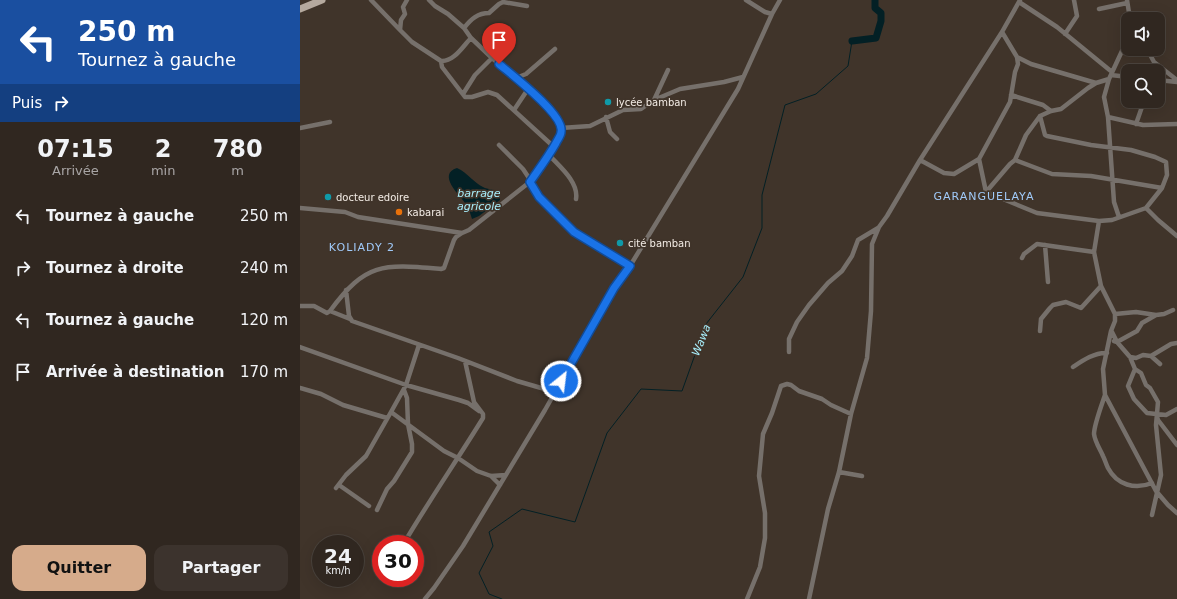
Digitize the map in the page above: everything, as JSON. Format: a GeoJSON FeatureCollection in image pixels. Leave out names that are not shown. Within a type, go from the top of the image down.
{"type":"FeatureCollection","features":[{"type":"Feature","properties":{"kind":"main road"},"geometry":{"type":"LineString","coordinates":[[300,9],[322,0]]}},
{"type":"Feature","properties":{"kind":"street"},"geometry":{"type":"LineString","coordinates":[[371,0],[412,42],[441,61],[447,61],[452,58],[471,38]]}},
{"type":"Feature","properties":{"kind":"street"},"geometry":{"type":"LineString","coordinates":[[400,30],[401,20],[405,14],[403,7],[407,0]]}},
{"type":"Feature","properties":{"kind":"street"},"geometry":{"type":"LineString","coordinates":[[330,311],[346,290],[364,275],[378,268],[404,266],[444,268],[456,236],[469,230],[530,182],[549,155],[562,132],[556,116],[548,108],[471,38],[464,28],[448,14],[434,6],[428,0]]}},
{"type":"Feature","properties":{"kind":"street"},"geometry":{"type":"LineString","coordinates":[[746,0],[765,12],[772,14]]}},
{"type":"Feature","properties":{"kind":"street"},"geometry":{"type":"LineString","coordinates":[[425,599],[463,546],[555,392],[614,288],[630,266],[738,89],[772,14],[780,0]]}},
{"type":"Feature","properties":{"kind":"street"},"geometry":{"type":"LineString","coordinates":[[1066,34],[1077,16],[1074,0]]}},
{"type":"Feature","properties":{"kind":"street"},"geometry":{"type":"LineString","coordinates":[[809,599],[828,509],[839,472],[851,414],[867,358],[871,311],[872,244],[879,227],[1020,1],[1066,34],[1111,75]]}},
{"type":"Feature","properties":{"kind":"street"},"geometry":{"type":"LineString","coordinates":[[464,28],[471,20],[481,13],[489,13],[503,2],[527,6]]}},
{"type":"Feature","properties":{"kind":"street"},"geometry":{"type":"LineString","coordinates":[[1099,9],[1127,2],[1129,12]]}},
{"type":"Feature","properties":{"kind":"street"},"geometry":{"type":"LineString","coordinates":[[920,160],[944,173],[954,174],[979,159],[1008,108],[1018,64],[1017,57],[1002,32]]}},
{"type":"Feature","properties":{"kind":"street"},"geometry":{"type":"LineString","coordinates":[[516,78],[526,74],[555,49]]}},
{"type":"Feature","properties":{"kind":"street"},"geometry":{"type":"LineString","coordinates":[[1119,217],[1114,202],[1111,147],[1104,97],[1111,75],[1121,53]]}},
{"type":"Feature","properties":{"kind":"street"},"geometry":{"type":"LineString","coordinates":[[1151,56],[1154,62],[1176,80]]}},
{"type":"Feature","properties":{"kind":"street"},"geometry":{"type":"LineString","coordinates":[[1017,57],[1031,64],[1096,83]]}},
{"type":"Feature","properties":{"kind":"street"},"geometry":{"type":"LineString","coordinates":[[463,94],[475,75],[492,58]]}},
{"type":"Feature","properties":{"kind":"street"},"geometry":{"type":"LineString","coordinates":[[441,61],[442,66],[463,94],[468,98],[488,92],[497,95],[554,147]]}},
{"type":"Feature","properties":{"kind":"street"},"geometry":{"type":"LineString","coordinates":[[654,100],[668,70]]}},
{"type":"Feature","properties":{"kind":"street"},"geometry":{"type":"LineString","coordinates":[[986,192],[1015,160],[1026,135],[1040,116],[1051,111],[1061,109],[1088,88],[1111,75],[1121,76]]}},
{"type":"Feature","properties":{"kind":"street"},"geometry":{"type":"LineString","coordinates":[[561,128],[590,126],[606,117],[627,109],[641,109],[654,100],[680,89],[724,82],[743,77]]}},
{"type":"Feature","properties":{"kind":"street"},"geometry":{"type":"LineString","coordinates":[[1165,81],[1176,80]]}},
{"type":"Feature","properties":{"kind":"street"},"geometry":{"type":"LineString","coordinates":[[514,110],[528,89]]}},
{"type":"Feature","properties":{"kind":"street"},"geometry":{"type":"LineString","coordinates":[[1011,95],[1042,105],[1051,111]]}},
{"type":"Feature","properties":{"kind":"street"},"geometry":{"type":"LineString","coordinates":[[1136,124],[1142,108]]}},
{"type":"Feature","properties":{"kind":"street"},"geometry":{"type":"LineString","coordinates":[[986,192],[1037,213],[1099,221],[1112,220],[1146,208],[1162,188],[1166,175],[1166,162],[1131,150],[1091,145],[1046,136],[1040,116]]}},
{"type":"Feature","properties":{"kind":"street"},"geometry":{"type":"LineString","coordinates":[[606,117],[610,132],[617,139]]}},
{"type":"Feature","properties":{"kind":"street"},"geometry":{"type":"LineString","coordinates":[[1108,118],[1136,124],[1177,124]]}},
{"type":"Feature","properties":{"kind":"street"},"geometry":{"type":"LineString","coordinates":[[300,128],[330,122]]}},
{"type":"Feature","properties":{"kind":"street"},"geometry":{"type":"LineString","coordinates":[[499,145],[523,169],[539,197],[574,232],[630,266]]}},
{"type":"Feature","properties":{"kind":"street"},"geometry":{"type":"LineString","coordinates":[[549,155],[571,179],[576,191],[576,199]]}},
{"type":"Feature","properties":{"kind":"street"},"geometry":{"type":"LineString","coordinates":[[979,159],[986,192]]}},
{"type":"Feature","properties":{"kind":"street"},"geometry":{"type":"LineString","coordinates":[[1015,160],[1052,174],[1091,176],[1162,188]]}},
{"type":"Feature","properties":{"kind":"street"},"geometry":{"type":"LineString","coordinates":[[300,208],[345,212],[358,217],[462,233]]}},
{"type":"Feature","properties":{"kind":"street"},"geometry":{"type":"LineString","coordinates":[[1146,208],[1177,236]]}},
{"type":"Feature","properties":{"kind":"street"},"geometry":{"type":"LineString","coordinates":[[1099,221],[1094,252],[1101,286],[1115,314],[1116,321],[1111,331],[1103,370],[1105,395],[1094,433],[1097,446],[1107,467],[1118,481],[1128,485],[1144,487],[1152,483]]}},
{"type":"Feature","properties":{"kind":"street"},"geometry":{"type":"LineString","coordinates":[[789,352],[790,339],[797,322],[809,305],[828,283],[842,271],[852,256],[858,240],[879,227]]}},
{"type":"Feature","properties":{"kind":"street"},"geometry":{"type":"LineString","coordinates":[[1022,258],[1024,254],[1038,244],[1094,252]]}},
{"type":"Feature","properties":{"kind":"street"},"geometry":{"type":"LineString","coordinates":[[1045,245],[1048,282]]}},
{"type":"Feature","properties":{"kind":"street"},"geometry":{"type":"LineString","coordinates":[[1040,331],[1041,319],[1053,305],[1066,302],[1081,308],[1101,286]]}},
{"type":"Feature","properties":{"kind":"street"},"geometry":{"type":"LineString","coordinates":[[346,290],[350,319]]}},
{"type":"Feature","properties":{"kind":"street"},"geometry":{"type":"LineString","coordinates":[[300,306],[314,306],[327,313],[330,311],[352,321],[465,360],[517,381],[555,392]]}},
{"type":"Feature","properties":{"kind":"street"},"geometry":{"type":"LineString","coordinates":[[1115,314],[1136,312],[1156,315],[1164,314],[1173,310]]}},
{"type":"Feature","properties":{"kind":"street"},"geometry":{"type":"LineString","coordinates":[[1117,342],[1137,331],[1142,323],[1156,315]]}},
{"type":"Feature","properties":{"kind":"street"},"geometry":{"type":"LineString","coordinates":[[1111,331],[1117,342],[1130,357],[1135,369],[1141,373],[1146,385],[1150,388],[1158,402],[1156,414],[1160,475],[1152,515]]}},
{"type":"Feature","properties":{"kind":"street"},"geometry":{"type":"LineString","coordinates":[[1110,338],[1117,342]]}},
{"type":"Feature","properties":{"kind":"street"},"geometry":{"type":"LineString","coordinates":[[1151,356],[1171,344],[1177,343]]}},
{"type":"Feature","properties":{"kind":"street"},"geometry":{"type":"LineString","coordinates":[[369,506],[338,487],[346,475],[366,456],[404,390],[419,345]]}},
{"type":"Feature","properties":{"kind":"street"},"geometry":{"type":"LineString","coordinates":[[300,347],[406,385],[468,403],[483,414]]}},
{"type":"Feature","properties":{"kind":"street"},"geometry":{"type":"LineString","coordinates":[[1073,367],[1086,358],[1107,353]]}},
{"type":"Feature","properties":{"kind":"street"},"geometry":{"type":"LineString","coordinates":[[1130,357],[1136,358],[1143,355],[1151,356],[1160,364]]}},
{"type":"Feature","properties":{"kind":"street"},"geometry":{"type":"LineString","coordinates":[[409,535],[483,418],[483,414],[474,402],[465,360]]}},
{"type":"Feature","properties":{"kind":"street"},"geometry":{"type":"LineString","coordinates":[[1135,369],[1128,386],[1134,399],[1147,413],[1166,415],[1177,409]]}},
{"type":"Feature","properties":{"kind":"street"},"geometry":{"type":"LineString","coordinates":[[747,599],[760,567],[765,538],[765,513],[759,476],[763,434],[781,386],[787,384],[791,385],[799,391],[851,414]]}},
{"type":"Feature","properties":{"kind":"street"},"geometry":{"type":"LineString","coordinates":[[300,388],[321,394],[343,405],[387,418]]}},
{"type":"Feature","properties":{"kind":"street"},"geometry":{"type":"LineString","coordinates":[[377,510],[387,489],[394,481],[412,452],[408,424],[407,398],[404,390]]}},
{"type":"Feature","properties":{"kind":"street"},"geometry":{"type":"LineString","coordinates":[[1105,395],[1156,491],[1177,513]]}},
{"type":"Feature","properties":{"kind":"street"},"geometry":{"type":"LineString","coordinates":[[391,412],[444,451],[478,471],[491,476],[500,485]]}},
{"type":"Feature","properties":{"kind":"street"},"geometry":{"type":"LineString","coordinates":[[1156,414],[1158,420],[1177,444]]}},
{"type":"Feature","properties":{"kind":"street"},"geometry":{"type":"LineString","coordinates":[[839,472],[862,476]]}},
{"type":"Feature","properties":{"kind":"street"},"geometry":{"type":"LineString","coordinates":[[491,476],[506,475]]}},
{"type":"Feature","properties":{"kind":"water","name":"barrage agricole"},"geometry":{"type":"Polygon","coordinates":[[[457,168],[485,188],[496,190],[500,193],[500,200],[479,216],[472,219],[467,206],[451,185],[449,180],[451,171],[457,168]]]}},
{"type":"Feature","properties":{"kind":"waterway","name":"Wawa"},"geometry":{"type":"LineString","coordinates":[[852,41],[876,38],[881,21],[881,13],[875,8],[875,0]]}},
{"type":"Feature","properties":{"kind":"waterway","name":"Wawa"},"geometry":{"type":"LineString","coordinates":[[502,599],[489,594],[479,573],[493,546],[489,532],[522,509],[575,522],[607,433],[641,389],[682,391],[706,324],[743,277],[762,228],[762,195],[785,105],[816,94],[848,66],[852,41]]}},
{"type":"Feature","properties":{"kind":"place","name":"lycée bamban"},"geometry":{"type":"Point","coordinates":[608,102]}},
{"type":"Feature","properties":{"kind":"place","name":"docteur edoire"},"geometry":{"type":"Point","coordinates":[328,197]}},
{"type":"Feature","properties":{"kind":"place","name":"kabarai"},"geometry":{"type":"Point","coordinates":[399,212]}},
{"type":"Feature","properties":{"kind":"place","name":"cité bamban"},"geometry":{"type":"Point","coordinates":[620,243]}},
{"type":"Feature","properties":{"kind":"district","name":"GARANGUELAYA"},"geometry":{"type":"Point","coordinates":[984,196]}},
{"type":"Feature","properties":{"kind":"district","name":"KOLIADY 2"},"geometry":{"type":"Point","coordinates":[362,247]}},
{"type":"Feature","properties":{"kind":"route"},"geometry":{"type":"LineString","coordinates":[[499,64],[545,103],[556,116],[561,128],[562,132],[549,155],[530,182],[539,197],[574,232],[630,266],[614,288],[561,381]]}}]}
